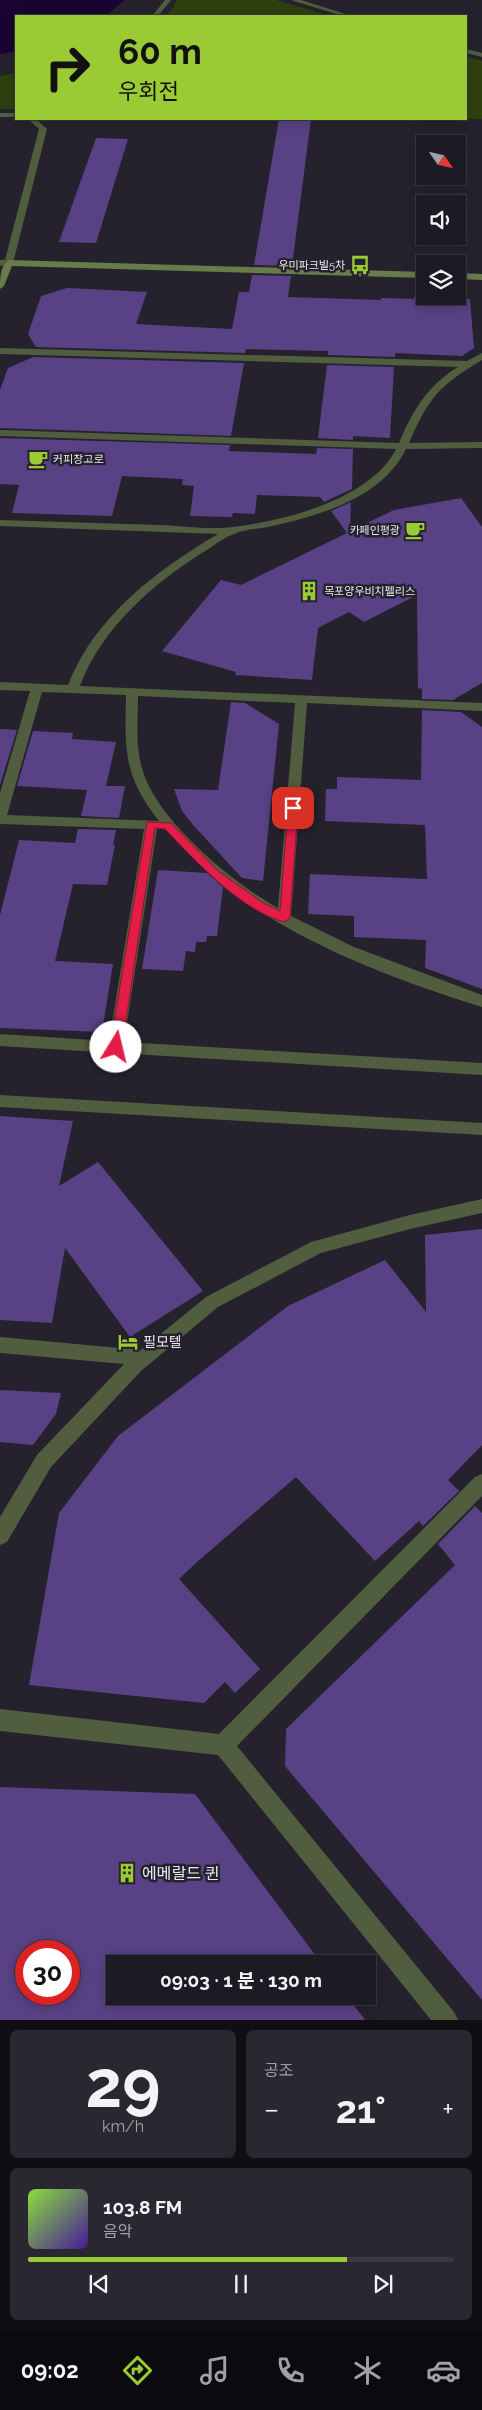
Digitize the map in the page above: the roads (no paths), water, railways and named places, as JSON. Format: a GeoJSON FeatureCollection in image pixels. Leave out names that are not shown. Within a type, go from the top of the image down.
{"type":"FeatureCollection","features":[{"type":"Feature","properties":{"kind":"street"},"geometry":{"type":"LineString","coordinates":[[156,15],[168,0]]}},
{"type":"Feature","properties":{"kind":"street"},"geometry":{"type":"LineString","coordinates":[[294,0],[346,15]]}},
{"type":"Feature","properties":{"kind":"street"},"geometry":{"type":"LineString","coordinates":[[467,51],[482,56]]}},
{"type":"Feature","properties":{"kind":"street"},"geometry":{"type":"LineString","coordinates":[[0,115],[15,115]]}},
{"type":"Feature","properties":{"kind":"street"},"geometry":{"type":"LineString","coordinates":[[0,286],[4,263],[43,129],[36,120]]}},
{"type":"Feature","properties":{"kind":"street"},"geometry":{"type":"LineString","coordinates":[[4,263],[416,275]]}},
{"type":"Feature","properties":{"kind":"street"},"geometry":{"type":"LineString","coordinates":[[466,276],[482,277]]}},
{"type":"Feature","properties":{"kind":"street"},"geometry":{"type":"LineString","coordinates":[[0,352],[469,364]]}},
{"type":"Feature","properties":{"kind":"street"},"geometry":{"type":"LineString","coordinates":[[0,523],[231,531],[256,526],[326,506],[361,491],[390,467],[403,446],[419,408],[440,382],[482,356]]}},
{"type":"Feature","properties":{"kind":"street"},"geometry":{"type":"LineString","coordinates":[[0,433],[403,446],[482,445]]}},
{"type":"Feature","properties":{"kind":"street"},"geometry":{"type":"LineString","coordinates":[[73,689],[77,675],[111,622],[136,596],[167,569],[231,531]]}},
{"type":"Feature","properties":{"kind":"street"},"geometry":{"type":"LineString","coordinates":[[0,686],[482,708]]}},
{"type":"Feature","properties":{"kind":"street"},"geometry":{"type":"LineString","coordinates":[[37,688],[0,818],[168,825]]}},
{"type":"Feature","properties":{"kind":"street"},"geometry":{"type":"LineString","coordinates":[[132,692],[132,741],[135,769],[149,797],[168,825],[213,873],[260,906],[357,954],[482,1001]]}},
{"type":"Feature","properties":{"kind":"street"},"geometry":{"type":"LineString","coordinates":[[284,918],[301,700]]}},
{"type":"Feature","properties":{"kind":"street"},"geometry":{"type":"LineString","coordinates":[[116,1047],[151,825]]}},
{"type":"Feature","properties":{"kind":"street"},"geometry":{"type":"LineString","coordinates":[[0,1040],[482,1069]]}},
{"type":"Feature","properties":{"kind":"street"},"geometry":{"type":"LineString","coordinates":[[0,1101],[482,1129]]}},
{"type":"Feature","properties":{"kind":"street"},"geometry":{"type":"LineString","coordinates":[[0,1535],[44,1461],[144,1358],[212,1302],[317,1247],[410,1222],[482,1206]]}},
{"type":"Feature","properties":{"kind":"street"},"geometry":{"type":"LineString","coordinates":[[0,1345],[144,1358]]}},
{"type":"Feature","properties":{"kind":"street"},"geometry":{"type":"LineString","coordinates":[[223,1745],[482,1483]]}},
{"type":"Feature","properties":{"kind":"street"},"geometry":{"type":"LineString","coordinates":[[0,1720],[223,1745],[446,2020]]}},
{"type":"Feature","properties":{"kind":"place","name":"우미파크빌5차"},"geometry":{"type":"Point","coordinates":[360,265]}},
{"type":"Feature","properties":{"kind":"place","name":"커피창고로"},"geometry":{"type":"Point","coordinates":[38,459]}},
{"type":"Feature","properties":{"kind":"place","name":"카페인평광"},"geometry":{"type":"Point","coordinates":[415,530]}},
{"type":"Feature","properties":{"kind":"place","name":"목포양우비치펠리스"},"geometry":{"type":"Point","coordinates":[309,591]}},
{"type":"Feature","properties":{"kind":"place","name":"필모텔"},"geometry":{"type":"Point","coordinates":[128,1342]}},
{"type":"Feature","properties":{"kind":"place","name":"에메랄드 퀸"},"geometry":{"type":"Point","coordinates":[127,1873]}}]}
